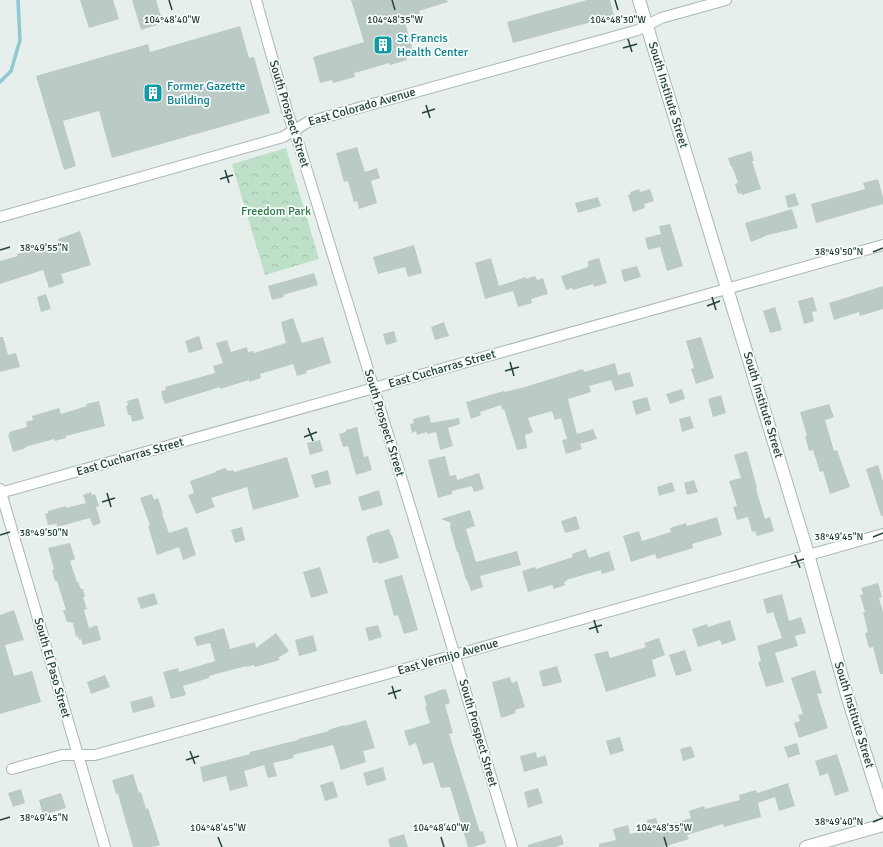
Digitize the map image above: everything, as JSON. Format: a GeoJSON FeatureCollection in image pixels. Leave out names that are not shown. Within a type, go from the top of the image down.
{"type":"FeatureCollection","features":[{"type":"Feature","properties":{"kind":"street","name":"South Prospect Street"},"geometry":{"type":"LineString","coordinates":[[256,0],[294,130],[374,388],[512,847]]}},
{"type":"Feature","properties":{"kind":"street","name":"South Institute Street"},"geometry":{"type":"LineString","coordinates":[[640,0],[808,554],[847,695],[883,810]]}},
{"type":"Feature","properties":{"kind":"street","name":"East Colorado Avenue"},"geometry":{"type":"LineString","coordinates":[[0,217],[283,137],[306,123],[638,30],[661,18],[726,0]]}},
{"type":"Feature","properties":{"kind":"street","name":"East Cucharras Street"},"geometry":{"type":"LineString","coordinates":[[0,492],[883,246]]}},
{"type":"Feature","properties":{"kind":"street","name":"South El Paso Street"},"geometry":{"type":"LineString","coordinates":[[0,492],[104,847]]}},
{"type":"Feature","properties":{"kind":"street","name":"East Vermijo Avenue"},"geometry":{"type":"LineString","coordinates":[[12,769],[62,755],[95,755],[883,534]]}},
{"type":"Feature","properties":{"kind":"street"},"geometry":{"type":"LineString","coordinates":[[806,847],[883,825]]}},
{"type":"Feature","properties":{"kind":"green space","name":"Freedom Park"},"geometry":{"type":"Polygon","coordinates":[[[286,148],[319,259],[265,275],[232,164],[286,148]]]}},
{"type":"Feature","properties":{"kind":"building"},"geometry":{"type":"Polygon","coordinates":[[[80,0],[113,0],[119,19],[89,28],[80,0]]]}},
{"type":"Feature","properties":{"kind":"building"},"geometry":{"type":"Polygon","coordinates":[[[132,0],[156,0],[163,23],[141,30],[132,0]]]}},
{"type":"Feature","properties":{"kind":"building","name":"St Francis Health Center"},"geometry":{"type":"Polygon","coordinates":[[[351,0],[447,0],[448,2],[419,11],[420,14],[404,19],[414,54],[406,57],[407,60],[390,65],[389,63],[354,73],[355,77],[333,83],[332,80],[320,83],[313,57],[364,42],[351,0]]]}},
{"type":"Feature","properties":{"kind":"building"},"geometry":{"type":"Polygon","coordinates":[[[587,0],[610,0],[614,16],[513,43],[507,22],[587,0]]]}},
{"type":"Feature","properties":{"kind":"building","name":"Former Gazette Building"},"geometry":{"type":"Polygon","coordinates":[[[240,26],[249,58],[254,57],[270,113],[112,158],[99,111],[63,121],[76,166],[64,170],[36,76],[148,44],[150,52],[240,26]]]}},
{"type":"Feature","properties":{"kind":"building"},"geometry":{"type":"Polygon","coordinates":[[[357,147],[365,172],[377,168],[380,178],[371,181],[377,203],[359,209],[357,201],[354,202],[348,181],[344,182],[336,153],[357,147]]]}},
{"type":"Feature","properties":{"kind":"building"},"geometry":{"type":"Polygon","coordinates":[[[751,151],[754,161],[752,161],[761,189],[742,195],[741,193],[738,194],[735,184],[738,183],[728,158],[751,151]]]}},
{"type":"Feature","properties":{"kind":"building"},"geometry":{"type":"Polygon","coordinates":[[[878,179],[883,197],[883,204],[816,223],[811,204],[865,189],[863,183],[878,179]]]}},
{"type":"Feature","properties":{"kind":"building"},"geometry":{"type":"Polygon","coordinates":[[[639,189],[640,192],[650,189],[654,201],[644,204],[645,208],[633,212],[628,195],[631,194],[630,192],[639,189]]]}},
{"type":"Feature","properties":{"kind":"building"},"geometry":{"type":"Polygon","coordinates":[[[795,193],[799,205],[788,208],[785,196],[795,193]]]}},
{"type":"Feature","properties":{"kind":"building"},"geometry":{"type":"Polygon","coordinates":[[[598,197],[601,206],[578,213],[575,203],[598,197]]]}},
{"type":"Feature","properties":{"kind":"building"},"geometry":{"type":"Polygon","coordinates":[[[792,209],[798,228],[768,235],[751,242],[745,223],[792,209]]]}},
{"type":"Feature","properties":{"kind":"building"},"geometry":{"type":"Polygon","coordinates":[[[670,224],[683,266],[667,271],[660,247],[648,250],[645,238],[661,234],[659,226],[670,224]]]}},
{"type":"Feature","properties":{"kind":"building"},"geometry":{"type":"Polygon","coordinates":[[[80,231],[91,265],[61,274],[64,283],[49,288],[43,270],[0,284],[0,261],[18,256],[17,254],[23,251],[33,248],[33,250],[59,242],[58,239],[80,231]]]}},
{"type":"Feature","properties":{"kind":"building"},"geometry":{"type":"Polygon","coordinates":[[[414,245],[422,273],[408,277],[405,267],[378,274],[373,257],[414,245]]]}},
{"type":"Feature","properties":{"kind":"building"},"geometry":{"type":"Polygon","coordinates":[[[491,258],[499,286],[526,277],[526,279],[535,276],[537,280],[543,278],[548,294],[531,299],[532,303],[518,307],[513,291],[485,299],[475,263],[491,258]]]}},
{"type":"Feature","properties":{"kind":"building"},"geometry":{"type":"Polygon","coordinates":[[[599,258],[607,283],[594,287],[593,284],[573,290],[572,288],[566,290],[561,276],[588,267],[588,261],[599,258]]]}},
{"type":"Feature","properties":{"kind":"building"},"geometry":{"type":"Polygon","coordinates":[[[637,266],[641,277],[624,282],[621,270],[637,266]]]}},
{"type":"Feature","properties":{"kind":"building"},"geometry":{"type":"Polygon","coordinates":[[[314,273],[318,285],[283,295],[284,297],[272,300],[268,286],[314,273]]]}},
{"type":"Feature","properties":{"kind":"building"},"geometry":{"type":"Polygon","coordinates":[[[883,286],[883,309],[860,316],[859,312],[834,320],[829,303],[883,286]]]}},
{"type":"Feature","properties":{"kind":"building"},"geometry":{"type":"Polygon","coordinates":[[[46,294],[51,309],[41,312],[37,297],[46,294]]]}},
{"type":"Feature","properties":{"kind":"building"},"geometry":{"type":"Polygon","coordinates":[[[813,297],[817,311],[812,312],[814,321],[804,324],[798,301],[813,297]]]}},
{"type":"Feature","properties":{"kind":"building"},"geometry":{"type":"Polygon","coordinates":[[[775,307],[782,330],[770,333],[763,311],[775,307]]]}},
{"type":"Feature","properties":{"kind":"building"},"geometry":{"type":"Polygon","coordinates":[[[293,318],[302,343],[323,337],[331,363],[306,371],[307,373],[297,376],[293,364],[260,374],[261,378],[249,382],[249,380],[220,389],[220,387],[165,404],[164,400],[163,401],[161,391],[166,390],[165,387],[215,373],[213,366],[223,363],[216,343],[227,340],[231,352],[247,347],[248,352],[253,351],[254,353],[286,343],[281,322],[293,318]]]}},
{"type":"Feature","properties":{"kind":"building"},"geometry":{"type":"Polygon","coordinates":[[[444,322],[449,336],[435,340],[431,327],[444,322]]]}},
{"type":"Feature","properties":{"kind":"building"},"geometry":{"type":"Polygon","coordinates":[[[394,331],[397,342],[386,345],[383,334],[394,331]]]}},
{"type":"Feature","properties":{"kind":"building"},"geometry":{"type":"Polygon","coordinates":[[[199,336],[203,349],[189,353],[185,341],[199,336]]]}},
{"type":"Feature","properties":{"kind":"building"},"geometry":{"type":"Polygon","coordinates":[[[0,337],[3,337],[8,355],[16,353],[20,367],[0,372],[0,337]]]}},
{"type":"Feature","properties":{"kind":"building"},"geometry":{"type":"Polygon","coordinates":[[[701,337],[714,378],[696,384],[691,369],[694,368],[686,341],[701,337]]]}},
{"type":"Feature","properties":{"kind":"building"},"geometry":{"type":"Polygon","coordinates":[[[615,363],[618,375],[630,372],[634,386],[615,391],[611,380],[589,386],[591,392],[568,399],[577,434],[593,429],[597,439],[580,444],[582,449],[566,454],[562,440],[567,439],[561,418],[555,420],[552,411],[528,418],[533,432],[525,435],[527,448],[517,450],[504,409],[502,410],[501,405],[480,412],[481,415],[471,419],[466,402],[504,391],[525,387],[583,369],[584,372],[615,363]]]}},
{"type":"Feature","properties":{"kind":"building"},"geometry":{"type":"Polygon","coordinates":[[[682,389],[685,399],[670,404],[666,394],[682,389]]]}},
{"type":"Feature","properties":{"kind":"building"},"geometry":{"type":"Polygon","coordinates":[[[721,395],[726,413],[713,417],[708,399],[721,395]]]}},
{"type":"Feature","properties":{"kind":"building"},"geometry":{"type":"Polygon","coordinates":[[[647,397],[651,410],[636,415],[632,401],[647,397]]]}},
{"type":"Feature","properties":{"kind":"building"},"geometry":{"type":"Polygon","coordinates":[[[138,398],[144,419],[132,422],[131,415],[128,415],[126,406],[128,405],[127,401],[138,398]]]}},
{"type":"Feature","properties":{"kind":"building"},"geometry":{"type":"Polygon","coordinates":[[[99,401],[105,426],[66,436],[66,438],[55,441],[54,439],[25,447],[26,448],[13,452],[8,435],[10,434],[9,432],[27,427],[26,422],[33,420],[32,416],[59,408],[61,414],[87,406],[86,404],[99,401]]]}},
{"type":"Feature","properties":{"kind":"building"},"geometry":{"type":"Polygon","coordinates":[[[829,404],[834,417],[825,420],[834,451],[837,450],[850,487],[830,494],[823,471],[820,472],[813,450],[809,451],[805,436],[807,436],[800,412],[829,404]]]}},
{"type":"Feature","properties":{"kind":"building"},"geometry":{"type":"Polygon","coordinates":[[[429,415],[431,423],[459,418],[460,424],[448,428],[453,446],[440,450],[436,432],[427,434],[427,432],[417,435],[416,431],[412,433],[410,424],[414,423],[413,419],[429,415]]]}},
{"type":"Feature","properties":{"kind":"building"},"geometry":{"type":"Polygon","coordinates":[[[690,416],[694,428],[682,432],[679,419],[690,416]]]}},
{"type":"Feature","properties":{"kind":"building"},"geometry":{"type":"Polygon","coordinates":[[[357,427],[364,457],[368,456],[372,470],[356,475],[348,446],[343,447],[339,434],[357,427]]]}},
{"type":"Feature","properties":{"kind":"building"},"geometry":{"type":"Polygon","coordinates":[[[320,440],[323,451],[310,455],[307,443],[320,440]]]}},
{"type":"Feature","properties":{"kind":"building"},"geometry":{"type":"Polygon","coordinates":[[[747,451],[765,519],[770,517],[774,531],[757,536],[755,531],[752,532],[748,517],[737,520],[733,507],[737,506],[729,481],[741,478],[734,455],[747,451]]]}},
{"type":"Feature","properties":{"kind":"building"},"geometry":{"type":"Polygon","coordinates":[[[445,456],[450,476],[456,475],[457,480],[479,473],[484,489],[474,492],[472,486],[452,491],[452,494],[438,498],[428,460],[445,456]]]}},
{"type":"Feature","properties":{"kind":"building"},"geometry":{"type":"Polygon","coordinates":[[[287,457],[299,497],[253,510],[247,487],[211,498],[215,507],[196,514],[188,495],[194,493],[190,481],[225,468],[228,471],[233,470],[234,472],[287,457]]]}},
{"type":"Feature","properties":{"kind":"building"},"geometry":{"type":"Polygon","coordinates":[[[878,465],[883,481],[883,516],[881,516],[866,469],[878,465]]]}},
{"type":"Feature","properties":{"kind":"building"},"geometry":{"type":"Polygon","coordinates":[[[328,470],[331,484],[315,488],[311,475],[328,470]]]}},
{"type":"Feature","properties":{"kind":"building"},"geometry":{"type":"Polygon","coordinates":[[[694,480],[698,492],[687,495],[684,483],[694,480]]]}},
{"type":"Feature","properties":{"kind":"building"},"geometry":{"type":"Polygon","coordinates":[[[672,482],[675,491],[659,496],[657,487],[672,482]]]}},
{"type":"Feature","properties":{"kind":"building"},"geometry":{"type":"Polygon","coordinates":[[[379,490],[383,505],[362,511],[358,497],[379,490]]]}},
{"type":"Feature","properties":{"kind":"building"},"geometry":{"type":"Polygon","coordinates":[[[91,492],[92,495],[95,494],[99,506],[96,507],[101,523],[93,526],[90,518],[57,527],[57,524],[48,525],[45,514],[48,513],[48,511],[86,503],[83,495],[91,492]]]}},
{"type":"Feature","properties":{"kind":"building"},"geometry":{"type":"Polygon","coordinates":[[[152,494],[154,500],[158,498],[169,533],[187,527],[196,555],[183,560],[179,547],[157,555],[148,526],[150,525],[140,498],[152,494]]]}},
{"type":"Feature","properties":{"kind":"building"},"geometry":{"type":"Polygon","coordinates":[[[470,510],[475,526],[466,529],[476,562],[517,551],[521,565],[480,576],[483,587],[471,591],[457,552],[450,527],[451,523],[441,519],[470,510]]]}},
{"type":"Feature","properties":{"kind":"building"},"geometry":{"type":"Polygon","coordinates":[[[576,516],[580,529],[565,533],[561,521],[576,516]]]}},
{"type":"Feature","properties":{"kind":"building"},"geometry":{"type":"Polygon","coordinates":[[[717,517],[722,535],[692,544],[693,548],[657,559],[655,554],[631,562],[623,536],[639,531],[642,541],[671,532],[670,528],[686,523],[687,526],[717,517]]]}},
{"type":"Feature","properties":{"kind":"building"},"geometry":{"type":"Polygon","coordinates":[[[242,527],[245,540],[235,543],[231,530],[242,527]]]}},
{"type":"Feature","properties":{"kind":"building"},"geometry":{"type":"Polygon","coordinates":[[[389,529],[399,558],[379,564],[378,562],[373,563],[366,537],[389,529]]]}},
{"type":"Feature","properties":{"kind":"building"},"geometry":{"type":"Polygon","coordinates":[[[70,543],[75,559],[70,561],[77,582],[81,589],[83,589],[85,597],[83,597],[87,609],[84,610],[89,628],[97,625],[101,640],[83,645],[81,639],[79,640],[78,636],[76,637],[73,623],[67,622],[63,610],[66,610],[57,581],[55,581],[52,570],[54,569],[48,548],[70,543]]]}},
{"type":"Feature","properties":{"kind":"building"},"geometry":{"type":"Polygon","coordinates":[[[586,549],[589,558],[609,551],[615,570],[602,574],[601,570],[566,580],[567,581],[564,582],[565,585],[554,589],[552,585],[528,592],[522,571],[535,567],[536,569],[573,557],[572,554],[586,549]]]}},
{"type":"Feature","properties":{"kind":"building"},"geometry":{"type":"Polygon","coordinates":[[[320,567],[328,593],[311,598],[303,572],[320,567]]]}},
{"type":"Feature","properties":{"kind":"building"},"geometry":{"type":"Polygon","coordinates":[[[402,575],[418,630],[404,634],[398,615],[394,616],[384,580],[402,575]]]}},
{"type":"Feature","properties":{"kind":"building"},"geometry":{"type":"Polygon","coordinates":[[[878,583],[882,597],[879,598],[883,612],[883,674],[880,674],[873,647],[869,648],[865,633],[868,632],[863,612],[865,612],[860,595],[863,594],[861,588],[878,583]]]}},
{"type":"Feature","properties":{"kind":"building"},"geometry":{"type":"Polygon","coordinates":[[[154,593],[158,604],[141,609],[137,598],[154,593]]]}},
{"type":"Feature","properties":{"kind":"building"},"geometry":{"type":"Polygon","coordinates":[[[782,594],[789,621],[801,617],[806,633],[795,636],[798,646],[775,653],[784,682],[766,687],[758,662],[761,661],[757,646],[782,638],[773,612],[767,614],[763,599],[782,594]]]}},
{"type":"Feature","properties":{"kind":"building"},"geometry":{"type":"Polygon","coordinates":[[[14,610],[24,640],[5,645],[14,676],[32,671],[41,702],[0,714],[0,615],[14,610]]]}},
{"type":"Feature","properties":{"kind":"building"},"geometry":{"type":"Polygon","coordinates":[[[730,620],[736,640],[722,645],[720,640],[698,647],[692,629],[707,624],[708,627],[730,620]]]}},
{"type":"Feature","properties":{"kind":"building"},"geometry":{"type":"Polygon","coordinates":[[[378,625],[382,637],[369,641],[365,628],[378,625]]]}},
{"type":"Feature","properties":{"kind":"building"},"geometry":{"type":"Polygon","coordinates":[[[224,628],[230,649],[255,642],[256,648],[276,633],[289,651],[278,658],[280,660],[255,667],[254,665],[246,666],[209,676],[209,678],[183,686],[186,695],[171,699],[163,672],[178,668],[179,672],[215,661],[210,643],[197,646],[194,637],[224,628]]]}},
{"type":"Feature","properties":{"kind":"building"},"geometry":{"type":"Polygon","coordinates":[[[313,635],[317,651],[299,656],[295,640],[313,635]]]}},
{"type":"Feature","properties":{"kind":"building"},"geometry":{"type":"Polygon","coordinates":[[[659,638],[665,655],[652,660],[656,676],[606,692],[594,654],[608,651],[610,658],[646,647],[644,643],[659,638]]]}},
{"type":"Feature","properties":{"kind":"building"},"geometry":{"type":"Polygon","coordinates":[[[685,650],[692,671],[676,676],[669,655],[685,650]]]}},
{"type":"Feature","properties":{"kind":"building"},"geometry":{"type":"Polygon","coordinates":[[[557,666],[562,682],[543,687],[539,671],[557,666]]]}},
{"type":"Feature","properties":{"kind":"building"},"geometry":{"type":"Polygon","coordinates":[[[815,670],[822,693],[817,694],[828,728],[799,738],[794,723],[800,721],[798,715],[803,714],[791,678],[815,670]]]}},
{"type":"Feature","properties":{"kind":"building"},"geometry":{"type":"Polygon","coordinates":[[[105,675],[110,687],[91,694],[87,682],[105,675]]]}},
{"type":"Feature","properties":{"kind":"building"},"geometry":{"type":"Polygon","coordinates":[[[510,677],[512,683],[517,681],[525,707],[515,710],[516,713],[501,718],[492,682],[510,677]]]}},
{"type":"Feature","properties":{"kind":"building"},"geometry":{"type":"Polygon","coordinates":[[[446,689],[450,703],[445,705],[453,733],[449,734],[480,832],[483,831],[486,843],[473,847],[468,847],[450,787],[441,788],[433,762],[423,765],[416,743],[409,746],[404,731],[430,723],[425,707],[427,706],[424,696],[446,689]]]}},
{"type":"Feature","properties":{"kind":"building"},"geometry":{"type":"Polygon","coordinates":[[[152,696],[155,707],[133,713],[130,702],[152,696]]]}},
{"type":"Feature","properties":{"kind":"building"},"geometry":{"type":"Polygon","coordinates":[[[366,720],[375,748],[363,751],[366,762],[341,770],[333,745],[293,755],[294,758],[273,763],[277,776],[268,778],[264,765],[244,771],[248,786],[230,791],[226,776],[203,782],[200,767],[366,720]]]}},
{"type":"Feature","properties":{"kind":"building"},"geometry":{"type":"Polygon","coordinates":[[[620,737],[624,751],[610,755],[606,741],[620,737]]]}},
{"type":"Feature","properties":{"kind":"building"},"geometry":{"type":"Polygon","coordinates":[[[797,743],[800,754],[788,758],[784,747],[797,743]]]}},
{"type":"Feature","properties":{"kind":"building"},"geometry":{"type":"Polygon","coordinates":[[[691,746],[695,757],[683,761],[680,749],[691,746]]]}},
{"type":"Feature","properties":{"kind":"building"},"geometry":{"type":"Polygon","coordinates":[[[536,752],[537,758],[545,755],[548,765],[524,772],[520,756],[536,752]]]}},
{"type":"Feature","properties":{"kind":"building"},"geometry":{"type":"Polygon","coordinates":[[[837,754],[849,791],[835,796],[828,773],[820,776],[815,761],[837,754]]]}},
{"type":"Feature","properties":{"kind":"building"},"geometry":{"type":"Polygon","coordinates":[[[383,767],[386,780],[367,786],[363,773],[383,767]]]}},
{"type":"Feature","properties":{"kind":"building"},"geometry":{"type":"Polygon","coordinates":[[[133,774],[139,793],[141,792],[146,809],[148,808],[160,845],[152,847],[133,847],[118,794],[116,794],[112,780],[133,774]]]}},
{"type":"Feature","properties":{"kind":"building"},"geometry":{"type":"Polygon","coordinates":[[[333,781],[338,797],[325,801],[320,785],[333,781]]]}},
{"type":"Feature","properties":{"kind":"building"},"geometry":{"type":"Polygon","coordinates":[[[788,783],[795,806],[779,811],[775,797],[758,803],[761,817],[724,827],[723,824],[687,835],[689,839],[663,847],[599,847],[599,844],[616,840],[613,829],[628,825],[630,834],[649,829],[647,820],[656,818],[659,828],[691,818],[689,811],[704,806],[705,809],[740,800],[739,795],[756,790],[757,793],[788,783]]]}},
{"type":"Feature","properties":{"kind":"building"},"geometry":{"type":"Polygon","coordinates":[[[538,788],[543,803],[528,808],[524,792],[538,788]]]}},
{"type":"Feature","properties":{"kind":"building"},"geometry":{"type":"Polygon","coordinates":[[[21,789],[25,803],[13,807],[8,793],[21,789]]]}},
{"type":"Feature","properties":{"kind":"building"},"geometry":{"type":"Polygon","coordinates":[[[61,793],[66,808],[43,815],[39,800],[61,793]]]}},
{"type":"Feature","properties":{"kind":"building"},"geometry":{"type":"Polygon","coordinates":[[[404,834],[408,847],[390,847],[388,839],[404,834]]]}},
{"type":"Feature","properties":{"kind":"building"},"geometry":{"type":"Polygon","coordinates":[[[561,835],[564,844],[556,847],[528,847],[528,845],[561,835]]]}},
{"type":"Feature","properties":{"kind":"waterway"},"geometry":{"type":"LineString","coordinates":[[0,82],[11,71],[20,40],[18,0]]}},
{"type":"Feature","properties":{"kind":"place","name":"St Francis Health Center"},"geometry":{"type":"Point","coordinates":[383,45]}},
{"type":"Feature","properties":{"kind":"place","name":"Former Gazette Building"},"geometry":{"type":"Point","coordinates":[153,93]}}]}
